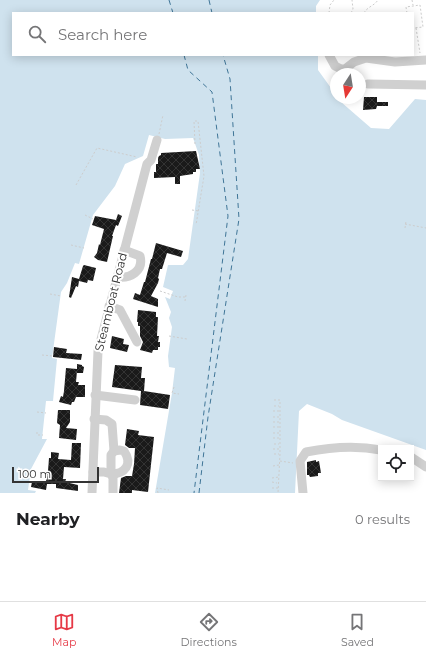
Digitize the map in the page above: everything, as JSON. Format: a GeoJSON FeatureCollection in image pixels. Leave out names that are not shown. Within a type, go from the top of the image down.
{"type":"FeatureCollection","features":[{"type":"Feature","properties":{"kind":"street"},"geometry":{"type":"LineString","coordinates":[[330,56],[335,66],[341,69],[346,69],[361,58]]}},
{"type":"Feature","properties":{"kind":"street"},"geometry":{"type":"LineString","coordinates":[[349,56],[353,60],[366,58],[395,62],[424,60]]}},
{"type":"Feature","properties":{"kind":"street"},"geometry":{"type":"LineString","coordinates":[[368,84],[426,85]]}},
{"type":"Feature","properties":{"kind":"street","name":"Steamboat Road"},"geometry":{"type":"LineString","coordinates":[[92,493],[98,351],[147,164],[151,160],[157,140]]}},
{"type":"Feature","properties":{"kind":"street"},"geometry":{"type":"LineString","coordinates":[[117,277],[124,278],[134,274],[140,268],[142,262],[140,256],[124,250]]}},
{"type":"Feature","properties":{"kind":"street"},"geometry":{"type":"LineString","coordinates":[[109,306],[120,310],[137,342]]}},
{"type":"Feature","properties":{"kind":"street"},"geometry":{"type":"LineString","coordinates":[[95,395],[135,400]]}},
{"type":"Feature","properties":{"kind":"street"},"geometry":{"type":"LineString","coordinates":[[94,419],[106,420],[112,424],[114,451],[111,456],[111,474],[114,478],[113,493]]}},
{"type":"Feature","properties":{"kind":"street"},"geometry":{"type":"LineString","coordinates":[[303,493],[300,461],[306,452],[328,448],[364,447],[378,449]]}},
{"type":"Feature","properties":{"kind":"street"},"geometry":{"type":"LineString","coordinates":[[93,472],[118,474],[124,471],[128,460],[124,451],[114,451]]}},
{"type":"Feature","properties":{"kind":"street"},"geometry":{"type":"LineString","coordinates":[[414,459],[426,467]]}},
{"type":"Feature","properties":{"kind":"path"},"geometry":{"type":"LineString","coordinates":[[329,12],[330,5],[334,0]]}},
{"type":"Feature","properties":{"kind":"path"},"geometry":{"type":"LineString","coordinates":[[352,0],[353,10],[352,12]]}},
{"type":"Feature","properties":{"kind":"path"},"geometry":{"type":"LineString","coordinates":[[365,12],[368,8],[375,5],[378,0]]}},
{"type":"Feature","properties":{"kind":"path"},"geometry":{"type":"LineString","coordinates":[[412,0],[413,6]]}},
{"type":"Feature","properties":{"kind":"path"},"geometry":{"type":"LineString","coordinates":[[407,12],[406,7],[420,5],[423,27],[416,28],[424,60]]}},
{"type":"Feature","properties":{"kind":"path"},"geometry":{"type":"LineString","coordinates":[[157,140],[163,115]]}},
{"type":"Feature","properties":{"kind":"path"},"geometry":{"type":"LineString","coordinates":[[196,144],[194,121],[198,121],[204,176],[196,225]]}},
{"type":"Feature","properties":{"kind":"path"},"geometry":{"type":"LineString","coordinates":[[76,185],[97,148],[137,157]]}},
{"type":"Feature","properties":{"kind":"path"},"geometry":{"type":"LineString","coordinates":[[192,210],[199,211]]}},
{"type":"Feature","properties":{"kind":"path"},"geometry":{"type":"LineString","coordinates":[[85,215],[93,218]]}},
{"type":"Feature","properties":{"kind":"path"},"geometry":{"type":"LineString","coordinates":[[404,228],[406,221]]}},
{"type":"Feature","properties":{"kind":"path"},"geometry":{"type":"LineString","coordinates":[[405,224],[426,228]]}},
{"type":"Feature","properties":{"kind":"path"},"geometry":{"type":"LineString","coordinates":[[71,245],[84,248]]}},
{"type":"Feature","properties":{"kind":"path"},"geometry":{"type":"LineString","coordinates":[[160,291],[178,297],[186,297]]}},
{"type":"Feature","properties":{"kind":"path"},"geometry":{"type":"LineString","coordinates":[[50,294],[61,296]]}},
{"type":"Feature","properties":{"kind":"path"},"geometry":{"type":"LineString","coordinates":[[185,301],[186,295]]}},
{"type":"Feature","properties":{"kind":"path"},"geometry":{"type":"LineString","coordinates":[[169,336],[187,339]]}},
{"type":"Feature","properties":{"kind":"path"},"geometry":{"type":"LineString","coordinates":[[42,355],[52,356]]}},
{"type":"Feature","properties":{"kind":"path"},"geometry":{"type":"LineString","coordinates":[[174,387],[172,393],[180,394]]}},
{"type":"Feature","properties":{"kind":"path"},"geometry":{"type":"LineString","coordinates":[[274,400],[280,400],[280,461],[278,493]]}},
{"type":"Feature","properties":{"kind":"path"},"geometry":{"type":"LineString","coordinates":[[274,406],[280,406]]}},
{"type":"Feature","properties":{"kind":"path"},"geometry":{"type":"LineString","coordinates":[[273,411],[280,411]]}},
{"type":"Feature","properties":{"kind":"path"},"geometry":{"type":"LineString","coordinates":[[37,412],[46,413]]}},
{"type":"Feature","properties":{"kind":"path"},"geometry":{"type":"LineString","coordinates":[[273,417],[280,417]]}},
{"type":"Feature","properties":{"kind":"path"},"geometry":{"type":"LineString","coordinates":[[273,422],[280,422]]}},
{"type":"Feature","properties":{"kind":"path"},"geometry":{"type":"LineString","coordinates":[[273,427],[280,427]]}},
{"type":"Feature","properties":{"kind":"path"},"geometry":{"type":"LineString","coordinates":[[37,432],[37,435],[43,435]]}},
{"type":"Feature","properties":{"kind":"path"},"geometry":{"type":"LineString","coordinates":[[273,433],[280,433]]}},
{"type":"Feature","properties":{"kind":"path"},"geometry":{"type":"LineString","coordinates":[[273,438],[280,438]]}},
{"type":"Feature","properties":{"kind":"path"},"geometry":{"type":"LineString","coordinates":[[274,444],[280,444]]}},
{"type":"Feature","properties":{"kind":"path"},"geometry":{"type":"LineString","coordinates":[[273,449],[280,449]]}},
{"type":"Feature","properties":{"kind":"path"},"geometry":{"type":"LineString","coordinates":[[274,454],[280,454]]}},
{"type":"Feature","properties":{"kind":"path"},"geometry":{"type":"LineString","coordinates":[[280,461],[296,464]]}},
{"type":"Feature","properties":{"kind":"path"},"geometry":{"type":"LineString","coordinates":[[273,466],[279,465]]}},
{"type":"Feature","properties":{"kind":"path"},"geometry":{"type":"LineString","coordinates":[[272,478],[279,477]]}},
{"type":"Feature","properties":{"kind":"path"},"geometry":{"type":"LineString","coordinates":[[272,482],[278,483]]}},
{"type":"Feature","properties":{"kind":"path"},"geometry":{"type":"LineString","coordinates":[[158,493],[157,488],[169,490]]}},
{"type":"Feature","properties":{"kind":"path"},"geometry":{"type":"LineString","coordinates":[[272,488],[278,488]]}},
{"type":"Feature","properties":{"kind":"water"},"geometry":{"type":"Polygon","coordinates":[[[0,0],[320,0],[316,6],[316,12],[12,12],[12,56],[318,56],[318,70],[330,87],[330,104],[343,104],[371,128],[389,129],[415,99],[426,100],[426,450],[342,420],[332,414],[307,404],[299,411],[295,493],[155,493],[175,368],[169,367],[168,356],[172,327],[169,318],[171,312],[165,297],[170,299],[173,291],[163,287],[168,265],[183,265],[188,259],[200,173],[199,155],[193,138],[165,139],[149,135],[143,156],[125,164],[115,186],[93,215],[79,264],[75,263],[67,283],[61,292],[52,358],[57,359],[53,401],[46,401],[42,439],[47,439],[31,469],[28,490],[36,491],[35,493],[0,493],[0,0]]]}},
{"type":"Feature","properties":{"kind":"building"},"geometry":{"type":"Polygon","coordinates":[[[366,97],[377,97],[377,102],[388,102],[388,106],[377,106],[376,109],[363,110],[363,104],[366,104],[366,97]]]}},
{"type":"Feature","properties":{"kind":"building"},"geometry":{"type":"Polygon","coordinates":[[[196,151],[200,169],[196,169],[196,172],[193,172],[193,174],[180,176],[180,184],[175,184],[175,177],[154,178],[156,164],[158,164],[158,158],[161,153],[196,151]]]}},
{"type":"Feature","properties":{"kind":"building"},"geometry":{"type":"Polygon","coordinates":[[[118,214],[122,216],[118,226],[116,225],[112,236],[107,262],[98,260],[94,257],[97,253],[99,244],[100,245],[104,229],[92,225],[95,216],[116,220],[118,214]]]}},
{"type":"Feature","properties":{"kind":"building"},"geometry":{"type":"Polygon","coordinates":[[[156,243],[183,251],[181,257],[167,253],[162,269],[160,269],[158,283],[151,296],[158,299],[158,307],[133,299],[135,293],[140,295],[156,243]]]}},
{"type":"Feature","properties":{"kind":"building"},"geometry":{"type":"Polygon","coordinates":[[[84,265],[96,268],[93,281],[88,280],[87,283],[79,281],[78,287],[76,286],[71,298],[69,297],[72,277],[79,279],[84,265]]]}},
{"type":"Feature","properties":{"kind":"building"},"geometry":{"type":"Polygon","coordinates":[[[138,310],[156,312],[156,317],[158,317],[157,336],[159,336],[158,342],[160,342],[160,347],[158,347],[158,350],[153,350],[152,353],[140,350],[143,342],[140,336],[140,326],[138,326],[137,322],[138,310]]]}},
{"type":"Feature","properties":{"kind":"building"},"geometry":{"type":"Polygon","coordinates":[[[112,336],[124,339],[123,344],[129,345],[127,352],[110,348],[112,336]]]}},
{"type":"Feature","properties":{"kind":"building"},"geometry":{"type":"Polygon","coordinates":[[[54,347],[67,349],[66,353],[82,354],[81,360],[53,357],[54,347]]]}},
{"type":"Feature","properties":{"kind":"building"},"geometry":{"type":"Polygon","coordinates":[[[77,364],[84,367],[83,373],[77,373],[77,371],[76,382],[79,382],[78,385],[85,385],[85,397],[76,397],[71,405],[59,402],[61,396],[63,397],[66,368],[77,369],[77,364]]]}},
{"type":"Feature","properties":{"kind":"building"},"geometry":{"type":"Polygon","coordinates":[[[115,365],[142,367],[141,378],[145,378],[144,391],[170,395],[168,409],[140,405],[141,391],[112,387],[115,365]]]}},
{"type":"Feature","properties":{"kind":"building"},"geometry":{"type":"Polygon","coordinates":[[[58,410],[70,410],[70,422],[66,428],[77,429],[76,440],[59,438],[60,425],[57,423],[58,410]]]}},
{"type":"Feature","properties":{"kind":"building"},"geometry":{"type":"Polygon","coordinates":[[[127,429],[139,431],[138,435],[154,437],[148,492],[132,490],[132,493],[119,493],[121,478],[132,476],[134,464],[135,448],[129,448],[125,445],[127,429]]]}},
{"type":"Feature","properties":{"kind":"building"},"geometry":{"type":"Polygon","coordinates":[[[72,443],[81,443],[80,468],[64,467],[63,479],[66,479],[65,482],[78,485],[78,491],[56,488],[56,484],[47,484],[46,490],[31,487],[32,482],[35,481],[46,482],[51,452],[59,453],[58,459],[71,460],[72,443]]]}},
{"type":"Feature","properties":{"kind":"building"},"geometry":{"type":"Polygon","coordinates":[[[316,460],[316,462],[319,461],[321,473],[318,473],[318,476],[310,477],[307,475],[307,462],[316,460]]]}},
{"type":"Feature","properties":{"kind":"ferry route"},"geometry":{"type":"LineString","coordinates":[[169,0],[173,12]]}},
{"type":"Feature","properties":{"kind":"ferry route"},"geometry":{"type":"LineString","coordinates":[[209,0],[212,12]]}},
{"type":"Feature","properties":{"kind":"ferry route"},"geometry":{"type":"LineString","coordinates":[[184,56],[188,70],[212,92],[228,216],[194,493]]}},
{"type":"Feature","properties":{"kind":"ferry route"},"geometry":{"type":"LineString","coordinates":[[199,493],[208,417],[239,219],[230,79],[223,56]]}}]}
